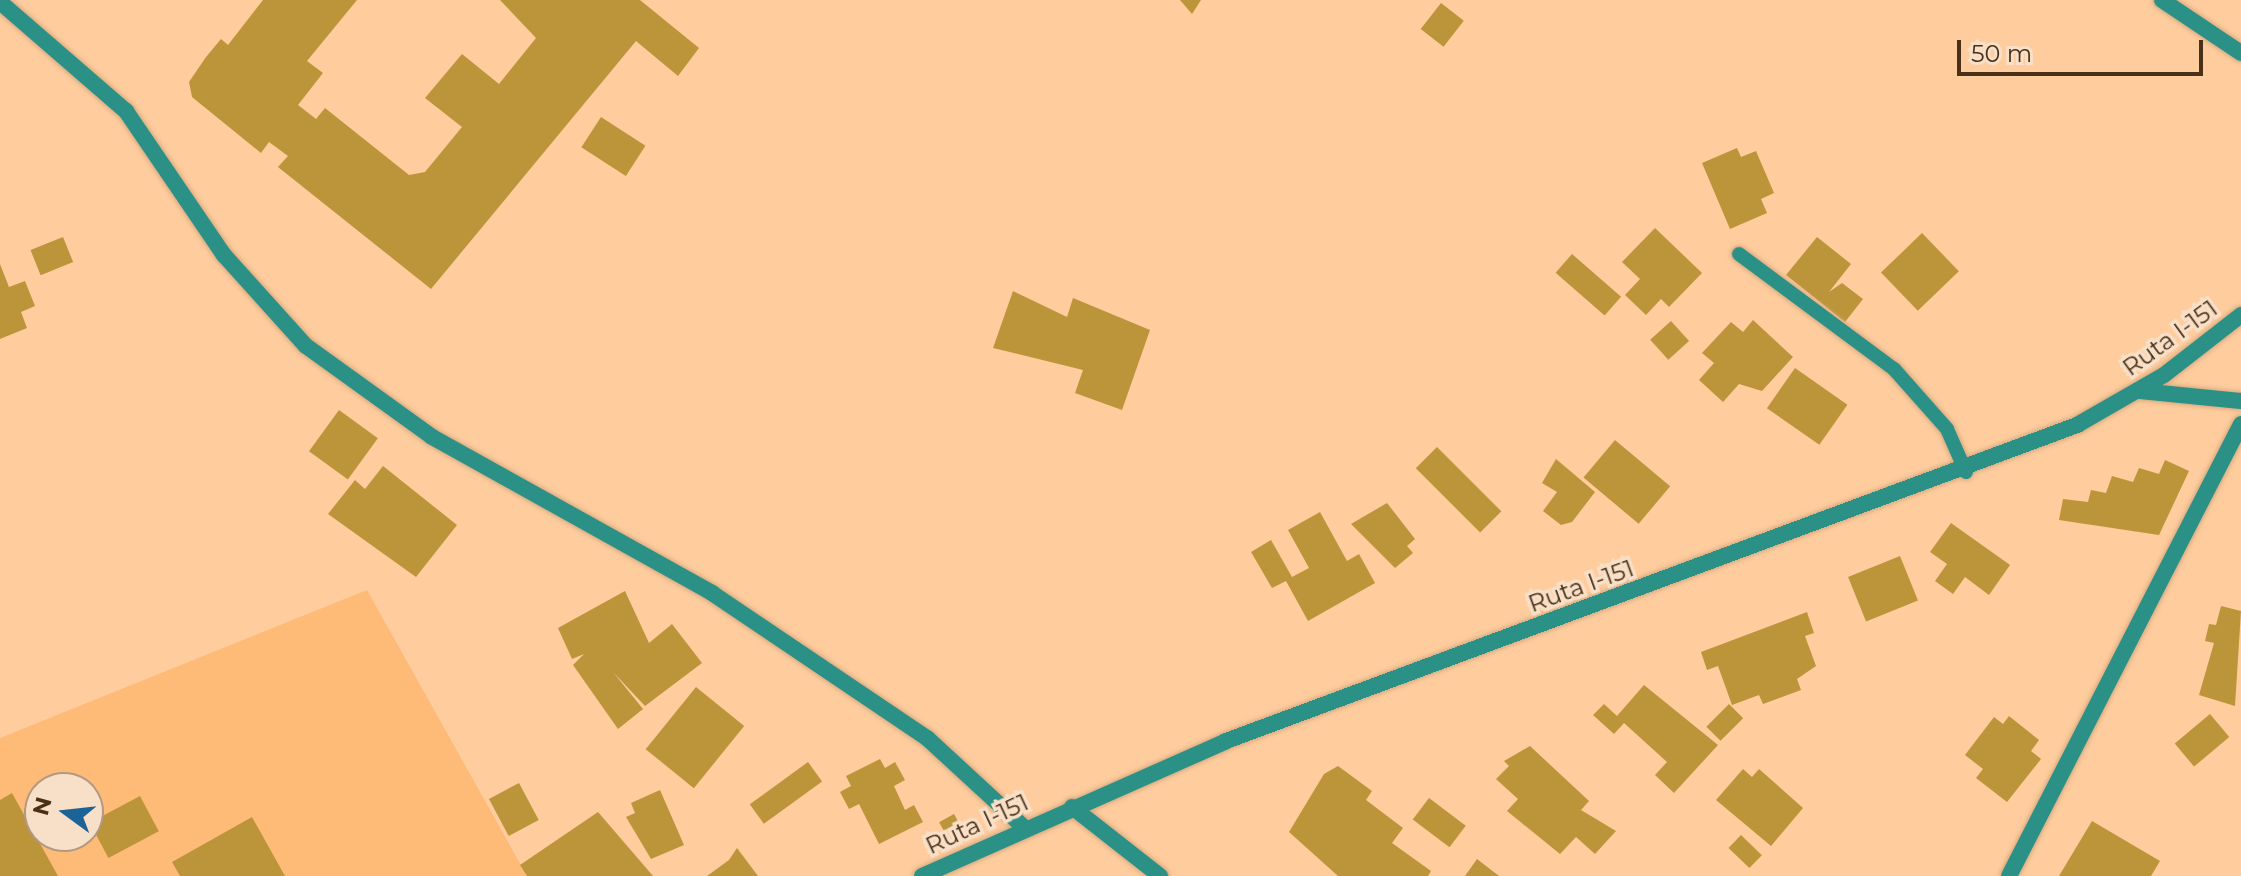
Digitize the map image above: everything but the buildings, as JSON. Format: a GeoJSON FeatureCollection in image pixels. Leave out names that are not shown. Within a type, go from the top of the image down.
{"type":"FeatureCollection","features":[{"type":"Feature","properties":{"kind":"street"},"geometry":{"type":"LineString","coordinates":[[2162,0],[2241,53]]}},
{"type":"Feature","properties":{"kind":"street"},"geometry":{"type":"LineString","coordinates":[[0,2],[126,111],[224,255],[306,346],[432,437],[712,593],[927,738],[1025,828]]}},
{"type":"Feature","properties":{"kind":"street","name":"Ruta I-151"},"geometry":{"type":"LineString","coordinates":[[922,876],[1226,741],[1966,472],[2140,391],[2241,315]]}},
{"type":"Feature","properties":{"kind":"street"},"geometry":{"type":"LineString","coordinates":[[2140,391],[2241,401]]}},
{"type":"Feature","properties":{"kind":"street"},"geometry":{"type":"LineString","coordinates":[[2009,876],[2241,424]]}},
{"type":"Feature","properties":{"kind":"street"},"geometry":{"type":"LineString","coordinates":[[1072,807],[1160,876]]}},
{"type":"Feature","properties":{"kind":"lane"},"geometry":{"type":"LineString","coordinates":[[1739,254],[1894,369],[1947,429],[1966,472]]}},
{"type":"Feature","properties":{"kind":"shaded area"},"geometry":{"type":"Polygon","coordinates":[[[367,590],[527,876],[0,876],[0,738],[367,590]]]}}]}
